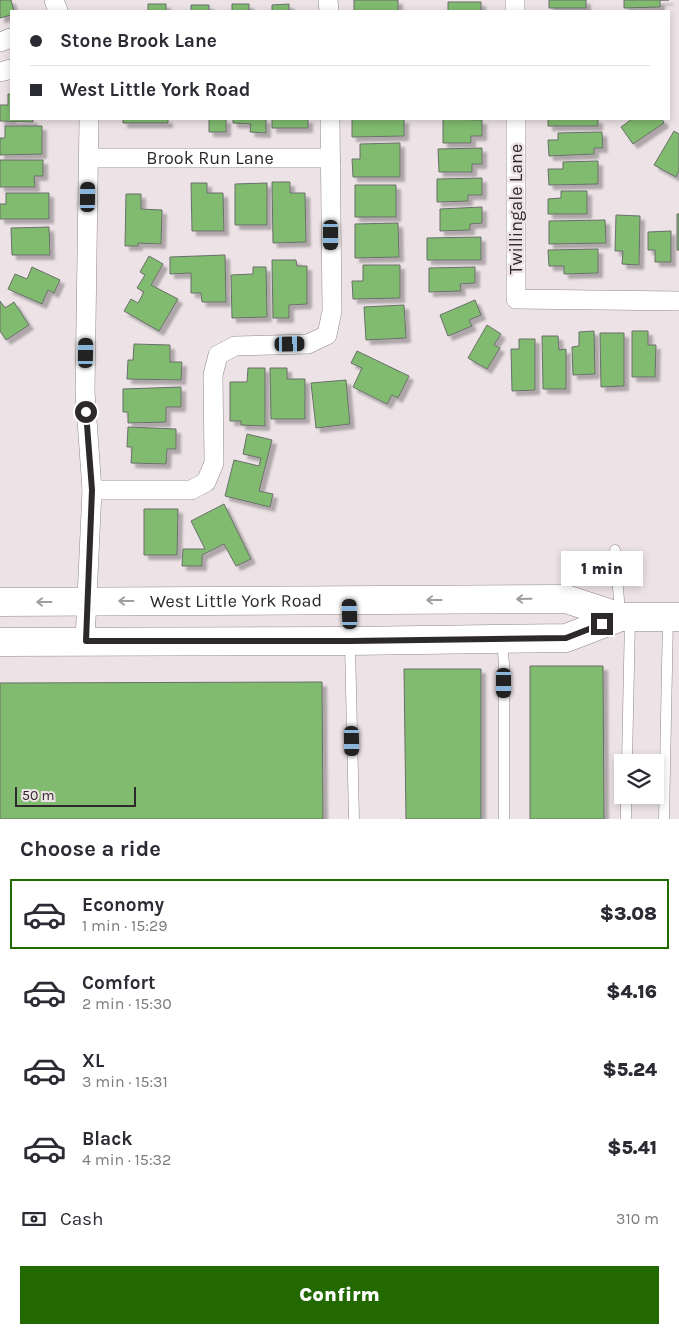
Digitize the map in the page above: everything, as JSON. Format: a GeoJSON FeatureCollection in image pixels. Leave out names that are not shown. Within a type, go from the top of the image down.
{"type":"FeatureCollection","features":[{"type":"Feature","properties":{"kind":"main road","name":"West Little York Road"},"geometry":{"type":"LineString","coordinates":[[0,602],[566,598],[625,617],[674,617]]}},
{"type":"Feature","properties":{"kind":"main road","name":"West Little York Road"},"geometry":{"type":"LineString","coordinates":[[0,642],[566,638],[625,617]]}},
{"type":"Feature","properties":{"kind":"street"},"geometry":{"type":"LineString","coordinates":[[86,641],[92,490],[85,392],[89,120]]}},
{"type":"Feature","properties":{"kind":"street"},"geometry":{"type":"LineString","coordinates":[[92,490],[191,490],[206,482],[214,463],[213,375],[218,355],[235,346],[308,344],[327,335],[332,311],[330,120]]}},
{"type":"Feature","properties":{"kind":"street","name":"Twillingale Lane"},"geometry":{"type":"LineString","coordinates":[[516,120],[516,299],[679,301]]}},
{"type":"Feature","properties":{"kind":"street","name":"Brook Run Lane"},"geometry":{"type":"LineString","coordinates":[[89,158],[331,158]]}},
{"type":"Feature","properties":{"kind":"lane"},"geometry":{"type":"LineString","coordinates":[[615,550],[625,617],[627,754]]}},
{"type":"Feature","properties":{"kind":"lane"},"geometry":{"type":"LineString","coordinates":[[349,600],[354,819]]}},
{"type":"Feature","properties":{"kind":"lane"},"geometry":{"type":"LineString","coordinates":[[664,819],[674,617]]}},
{"type":"Feature","properties":{"kind":"lane"},"geometry":{"type":"LineString","coordinates":[[502,639],[504,664],[504,819]]}},
{"type":"Feature","properties":{"kind":"lane"},"geometry":{"type":"LineString","coordinates":[[626,804],[626,819]]}},
{"type":"Feature","properties":{"kind":"building"},"geometry":{"type":"Polygon","coordinates":[[[0,0],[11,0],[14,10],[10,10],[10,15],[0,18],[0,0]]]}},
{"type":"Feature","properties":{"kind":"building"},"geometry":{"type":"Polygon","coordinates":[[[354,0],[398,0],[398,10],[354,10],[354,0]]]}},
{"type":"Feature","properties":{"kind":"building"},"geometry":{"type":"Polygon","coordinates":[[[549,0],[586,0],[586,8],[549,8],[549,0]]]}},
{"type":"Feature","properties":{"kind":"building"},"geometry":{"type":"Polygon","coordinates":[[[624,0],[660,0],[660,7],[624,8],[624,0]]]}},
{"type":"Feature","properties":{"kind":"building"},"geometry":{"type":"Polygon","coordinates":[[[448,2],[481,2],[481,10],[448,10],[448,2]]]}},
{"type":"Feature","properties":{"kind":"building"},"geometry":{"type":"Polygon","coordinates":[[[148,4],[166,4],[166,10],[148,10],[148,4]]]}},
{"type":"Feature","properties":{"kind":"building"},"geometry":{"type":"Polygon","coordinates":[[[232,4],[249,4],[249,10],[232,10],[232,4]]]}},
{"type":"Feature","properties":{"kind":"building"},"geometry":{"type":"Polygon","coordinates":[[[289,4],[289,10],[272,10],[272,5],[289,4]]]}},
{"type":"Feature","properties":{"kind":"building"},"geometry":{"type":"Polygon","coordinates":[[[191,5],[209,5],[209,10],[191,10],[191,5]]]}},
{"type":"Feature","properties":{"kind":"building"},"geometry":{"type":"Polygon","coordinates":[[[8,94],[10,94],[10,120],[33,120],[33,122],[0,121],[0,105],[8,105],[8,94]]]}},
{"type":"Feature","properties":{"kind":"building"},"geometry":{"type":"Polygon","coordinates":[[[123,120],[168,120],[168,123],[123,123],[123,120]]]}},
{"type":"Feature","properties":{"kind":"building"},"geometry":{"type":"Polygon","coordinates":[[[209,120],[226,120],[226,132],[209,132],[209,120]]]}},
{"type":"Feature","properties":{"kind":"building"},"geometry":{"type":"Polygon","coordinates":[[[233,120],[266,120],[266,133],[250,132],[251,124],[233,123],[233,120]]]}},
{"type":"Feature","properties":{"kind":"building"},"geometry":{"type":"Polygon","coordinates":[[[272,120],[308,120],[308,128],[272,128],[272,120]]]}},
{"type":"Feature","properties":{"kind":"building"},"geometry":{"type":"Polygon","coordinates":[[[352,120],[404,120],[404,136],[352,137],[352,120]]]}},
{"type":"Feature","properties":{"kind":"building"},"geometry":{"type":"Polygon","coordinates":[[[443,120],[482,120],[482,136],[471,136],[471,143],[443,143],[443,120]]]}},
{"type":"Feature","properties":{"kind":"building"},"geometry":{"type":"Polygon","coordinates":[[[548,120],[598,120],[598,126],[548,126],[548,120]]]}},
{"type":"Feature","properties":{"kind":"building"},"geometry":{"type":"Polygon","coordinates":[[[631,120],[662,120],[664,123],[633,144],[621,127],[631,120]]]}},
{"type":"Feature","properties":{"kind":"building"},"geometry":{"type":"Polygon","coordinates":[[[5,126],[42,126],[42,154],[0,155],[0,138],[5,138],[5,126]]]}},
{"type":"Feature","properties":{"kind":"building"},"geometry":{"type":"Polygon","coordinates":[[[674,131],[679,134],[679,171],[676,177],[654,165],[674,131]]]}},
{"type":"Feature","properties":{"kind":"building"},"geometry":{"type":"Polygon","coordinates":[[[602,132],[603,148],[594,148],[594,154],[549,156],[548,140],[558,140],[558,133],[602,132]]]}},
{"type":"Feature","properties":{"kind":"building"},"geometry":{"type":"Polygon","coordinates":[[[400,143],[400,177],[353,177],[352,159],[360,159],[360,144],[400,143]]]}},
{"type":"Feature","properties":{"kind":"building"},"geometry":{"type":"Polygon","coordinates":[[[482,148],[482,164],[472,164],[472,172],[439,172],[438,149],[482,148]]]}},
{"type":"Feature","properties":{"kind":"building"},"geometry":{"type":"Polygon","coordinates":[[[0,160],[43,160],[43,176],[34,176],[35,187],[0,187],[0,160]]]}},
{"type":"Feature","properties":{"kind":"building"},"geometry":{"type":"Polygon","coordinates":[[[598,161],[598,184],[549,185],[548,169],[563,169],[563,162],[598,161]]]}},
{"type":"Feature","properties":{"kind":"building"},"geometry":{"type":"Polygon","coordinates":[[[482,178],[482,195],[468,195],[468,201],[437,202],[437,179],[482,178]]]}},
{"type":"Feature","properties":{"kind":"building"},"geometry":{"type":"Polygon","coordinates":[[[272,182],[290,182],[290,193],[305,193],[306,242],[273,243],[272,182]]]}},
{"type":"Feature","properties":{"kind":"building"},"geometry":{"type":"Polygon","coordinates":[[[191,183],[207,183],[207,193],[223,193],[224,231],[192,231],[191,183]]]}},
{"type":"Feature","properties":{"kind":"building"},"geometry":{"type":"Polygon","coordinates":[[[267,183],[267,225],[235,225],[235,184],[267,183]]]}},
{"type":"Feature","properties":{"kind":"building"},"geometry":{"type":"Polygon","coordinates":[[[355,185],[396,185],[396,217],[355,217],[355,185]]]}},
{"type":"Feature","properties":{"kind":"building"},"geometry":{"type":"Polygon","coordinates":[[[561,191],[587,191],[587,214],[548,214],[548,199],[561,198],[561,191]]]}},
{"type":"Feature","properties":{"kind":"building"},"geometry":{"type":"Polygon","coordinates":[[[6,193],[49,193],[49,219],[0,219],[0,204],[6,204],[6,193]]]}},
{"type":"Feature","properties":{"kind":"building"},"geometry":{"type":"Polygon","coordinates":[[[126,194],[141,194],[141,209],[162,210],[161,244],[138,243],[138,246],[125,246],[126,194]]]}},
{"type":"Feature","properties":{"kind":"building"},"geometry":{"type":"Polygon","coordinates":[[[482,207],[482,223],[470,224],[470,230],[440,231],[440,209],[482,207]]]}},
{"type":"Feature","properties":{"kind":"building"},"geometry":{"type":"Polygon","coordinates":[[[677,214],[679,214],[679,250],[677,250],[677,214]]]}},
{"type":"Feature","properties":{"kind":"building"},"geometry":{"type":"Polygon","coordinates":[[[616,215],[640,216],[639,265],[622,264],[623,251],[615,251],[616,215]]]}},
{"type":"Feature","properties":{"kind":"building"},"geometry":{"type":"Polygon","coordinates":[[[605,220],[606,243],[549,244],[549,221],[605,220]]]}},
{"type":"Feature","properties":{"kind":"building"},"geometry":{"type":"Polygon","coordinates":[[[398,223],[399,257],[355,258],[355,224],[398,223]]]}},
{"type":"Feature","properties":{"kind":"building"},"geometry":{"type":"Polygon","coordinates":[[[49,227],[50,255],[12,255],[11,228],[49,227]]]}},
{"type":"Feature","properties":{"kind":"building"},"geometry":{"type":"Polygon","coordinates":[[[671,231],[671,262],[655,262],[655,250],[648,250],[648,232],[671,231]]]}},
{"type":"Feature","properties":{"kind":"building"},"geometry":{"type":"Polygon","coordinates":[[[481,237],[481,260],[427,260],[427,238],[481,237]]]}},
{"type":"Feature","properties":{"kind":"building"},"geometry":{"type":"Polygon","coordinates":[[[598,249],[598,273],[564,274],[564,266],[549,266],[548,250],[598,249]]]}},
{"type":"Feature","properties":{"kind":"building"},"geometry":{"type":"Polygon","coordinates":[[[225,255],[226,302],[202,302],[201,293],[191,293],[191,273],[170,274],[170,257],[225,255]]]}},
{"type":"Feature","properties":{"kind":"building"},"geometry":{"type":"Polygon","coordinates":[[[149,256],[163,264],[151,285],[178,299],[159,331],[124,311],[131,299],[138,303],[144,292],[137,288],[145,275],[140,272],[149,256]]]}},
{"type":"Feature","properties":{"kind":"building"},"geometry":{"type":"Polygon","coordinates":[[[272,260],[296,260],[297,266],[307,266],[307,304],[289,305],[289,318],[273,318],[272,260]]]}},
{"type":"Feature","properties":{"kind":"building"},"geometry":{"type":"Polygon","coordinates":[[[363,265],[400,265],[400,298],[353,299],[352,281],[363,281],[363,265]]]}},
{"type":"Feature","properties":{"kind":"building"},"geometry":{"type":"Polygon","coordinates":[[[32,267],[60,280],[54,293],[48,290],[42,304],[8,289],[15,274],[27,279],[32,267]]]}},
{"type":"Feature","properties":{"kind":"building"},"geometry":{"type":"Polygon","coordinates":[[[253,267],[266,267],[267,317],[232,318],[231,275],[253,274],[253,267]]]}},
{"type":"Feature","properties":{"kind":"building"},"geometry":{"type":"Polygon","coordinates":[[[475,267],[475,283],[460,284],[461,291],[429,292],[429,268],[475,267]]]}},
{"type":"Feature","properties":{"kind":"building"},"geometry":{"type":"Polygon","coordinates":[[[475,300],[481,315],[469,320],[472,326],[448,336],[440,315],[475,300]]]}},
{"type":"Feature","properties":{"kind":"building"},"geometry":{"type":"Polygon","coordinates":[[[0,301],[5,308],[14,302],[29,325],[6,340],[0,331],[0,301]]]}},
{"type":"Feature","properties":{"kind":"building"},"geometry":{"type":"Polygon","coordinates":[[[404,305],[406,338],[366,340],[364,307],[404,305]]]}},
{"type":"Feature","properties":{"kind":"building"},"geometry":{"type":"Polygon","coordinates":[[[487,325],[501,334],[494,345],[500,348],[487,369],[468,358],[487,325]]]}},
{"type":"Feature","properties":{"kind":"building"},"geometry":{"type":"Polygon","coordinates":[[[594,331],[595,374],[573,375],[572,347],[579,346],[579,332],[594,331]]]}},
{"type":"Feature","properties":{"kind":"building"},"geometry":{"type":"Polygon","coordinates":[[[632,331],[648,331],[648,345],[656,345],[655,377],[632,377],[632,331]]]}},
{"type":"Feature","properties":{"kind":"building"},"geometry":{"type":"Polygon","coordinates":[[[600,333],[624,333],[624,386],[601,387],[600,333]]]}},
{"type":"Feature","properties":{"kind":"building"},"geometry":{"type":"Polygon","coordinates":[[[542,336],[558,336],[559,350],[566,349],[566,389],[543,389],[542,336]]]}},
{"type":"Feature","properties":{"kind":"building"},"geometry":{"type":"Polygon","coordinates":[[[519,339],[535,339],[535,390],[512,391],[511,349],[519,349],[519,339]]]}},
{"type":"Feature","properties":{"kind":"building"},"geometry":{"type":"Polygon","coordinates":[[[134,344],[170,345],[170,362],[182,362],[181,380],[127,379],[128,360],[133,360],[134,344]]]}},
{"type":"Feature","properties":{"kind":"building"},"geometry":{"type":"Polygon","coordinates":[[[357,351],[409,376],[398,398],[392,395],[387,404],[353,387],[362,368],[351,363],[357,351]]]}},
{"type":"Feature","properties":{"kind":"building"},"geometry":{"type":"Polygon","coordinates":[[[248,368],[265,368],[265,426],[241,425],[241,421],[230,421],[230,382],[247,382],[248,368]]]}},
{"type":"Feature","properties":{"kind":"building"},"geometry":{"type":"Polygon","coordinates":[[[270,368],[287,368],[287,379],[305,379],[305,419],[271,419],[270,368]]]}},
{"type":"Feature","properties":{"kind":"building"},"geometry":{"type":"Polygon","coordinates":[[[346,380],[350,424],[316,428],[311,383],[346,380]]]}},
{"type":"Feature","properties":{"kind":"building"},"geometry":{"type":"Polygon","coordinates":[[[181,387],[181,407],[166,407],[166,422],[128,423],[128,412],[123,412],[123,389],[181,387]]]}},
{"type":"Feature","properties":{"kind":"building"},"geometry":{"type":"Polygon","coordinates":[[[128,427],[176,429],[176,449],[167,449],[166,464],[131,463],[132,447],[127,447],[128,427]]]}},
{"type":"Feature","properties":{"kind":"building"},"geometry":{"type":"Polygon","coordinates":[[[247,434],[272,440],[259,491],[273,494],[270,507],[225,496],[234,460],[259,466],[261,458],[243,454],[247,434]]]}},
{"type":"Feature","properties":{"kind":"building"},"geometry":{"type":"Polygon","coordinates":[[[224,504],[251,559],[236,566],[224,544],[202,555],[202,566],[182,566],[183,549],[205,549],[191,521],[224,504]]]}},
{"type":"Feature","properties":{"kind":"building"},"geometry":{"type":"Polygon","coordinates":[[[144,509],[178,509],[177,555],[144,555],[144,509]]]}},
{"type":"Feature","properties":{"kind":"building"},"geometry":{"type":"Polygon","coordinates":[[[530,666],[603,666],[604,819],[530,819],[530,666]]]}},
{"type":"Feature","properties":{"kind":"building"},"geometry":{"type":"Polygon","coordinates":[[[404,669],[481,669],[481,819],[406,819],[404,669]]]}},
{"type":"Feature","properties":{"kind":"building"},"geometry":{"type":"Polygon","coordinates":[[[322,682],[323,819],[0,819],[0,683],[322,682]]]}},
{"type":"Feature","properties":{"kind":"route"},"geometry":{"type":"LineString","coordinates":[[86,412],[92,490],[86,641],[351,641],[566,638],[602,624]]}}]}
